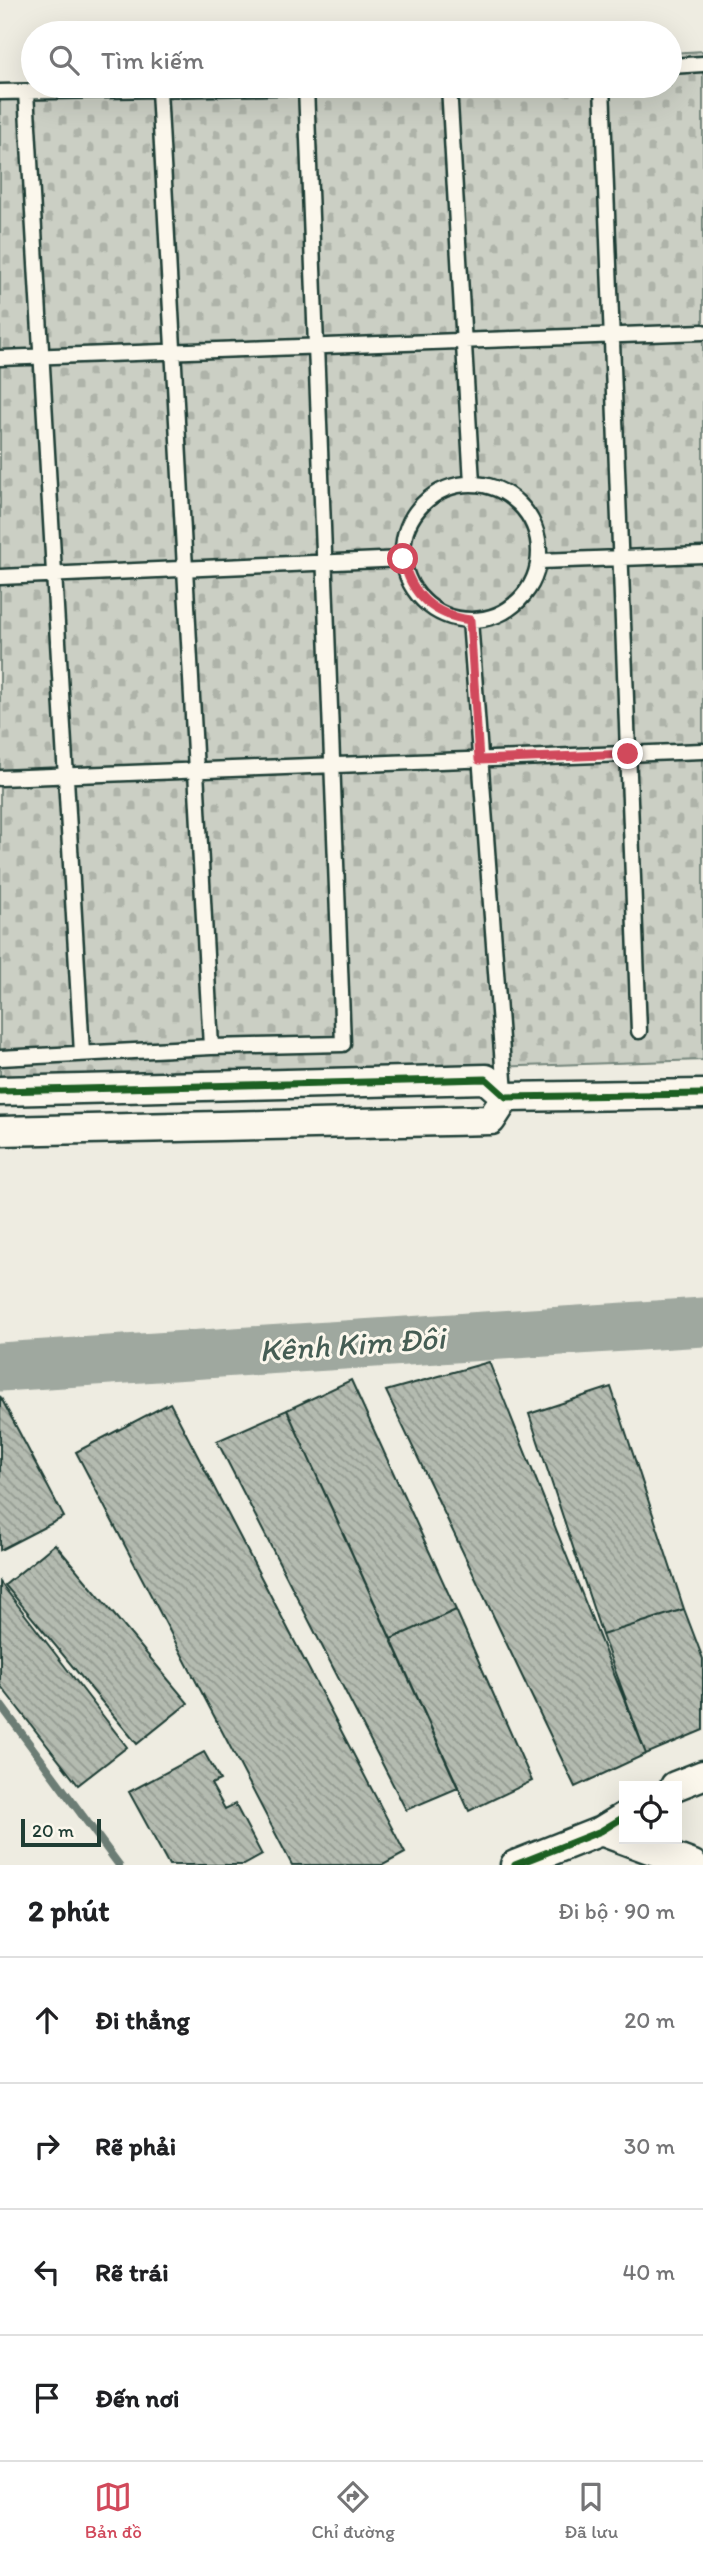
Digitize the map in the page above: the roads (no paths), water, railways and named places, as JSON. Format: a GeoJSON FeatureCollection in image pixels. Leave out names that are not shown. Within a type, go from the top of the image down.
{"type":"FeatureCollection","features":[{"type":"Feature","properties":{"kind":"street"},"geometry":{"type":"LineString","coordinates":[[0,1091],[486,1079],[506,1097],[703,1094]]}},
{"type":"Feature","properties":{"kind":"street"},"geometry":{"type":"LineString","coordinates":[[0,1130],[491,1120],[506,1097]]}},
{"type":"Feature","properties":{"kind":"street"},"geometry":{"type":"LineString","coordinates":[[682,1783],[703,1775]]}},
{"type":"Feature","properties":{"kind":"street"},"geometry":{"type":"LineString","coordinates":[[515,1865],[613,1824],[693,1865]]}},
{"type":"Feature","properties":{"kind":"lane"},"geometry":{"type":"LineString","coordinates":[[682,65],[703,64]]}},
{"type":"Feature","properties":{"kind":"lane"},"geometry":{"type":"LineString","coordinates":[[0,92],[21,92]]}},
{"type":"Feature","properties":{"kind":"lane"},"geometry":{"type":"LineString","coordinates":[[26,98],[82,1054]]}},
{"type":"Feature","properties":{"kind":"lane"},"geometry":{"type":"LineString","coordinates":[[159,98],[211,1047]]}},
{"type":"Feature","properties":{"kind":"lane"},"geometry":{"type":"LineString","coordinates":[[0,1058],[211,1047],[343,1044],[306,98]]}},
{"type":"Feature","properties":{"kind":"lane"},"geometry":{"type":"LineString","coordinates":[[450,98],[472,483]]}},
{"type":"Feature","properties":{"kind":"lane"},"geometry":{"type":"LineString","coordinates":[[602,98],[639,1031]]}},
{"type":"Feature","properties":{"kind":"lane"},"geometry":{"type":"LineString","coordinates":[[0,358],[703,332]]}},
{"type":"Feature","properties":{"kind":"lane"},"geometry":{"type":"LineString","coordinates":[[472,483],[504,491],[528,513],[536,528],[540,561],[531,584],[516,603],[487,619],[470,620],[454,618],[425,602],[407,575],[403,559],[407,526],[426,499],[440,490],[472,483]]}},
{"type":"Feature","properties":{"kind":"lane"},"geometry":{"type":"LineString","coordinates":[[540,561],[703,555]]}},
{"type":"Feature","properties":{"kind":"lane"},"geometry":{"type":"LineString","coordinates":[[0,577],[403,559]]}},
{"type":"Feature","properties":{"kind":"lane"},"geometry":{"type":"LineString","coordinates":[[470,620],[506,1097]]}},
{"type":"Feature","properties":{"kind":"lane"},"geometry":{"type":"LineString","coordinates":[[0,778],[703,751]]}},
{"type":"Feature","properties":{"kind":"waterway","name":"Kênh Kim Đôi"},"geometry":{"type":"LineString","coordinates":[[0,1367],[703,1322]]}},
{"type":"Feature","properties":{"kind":"waterway"},"geometry":{"type":"LineString","coordinates":[[0,1704],[119,1865]]}}]}
